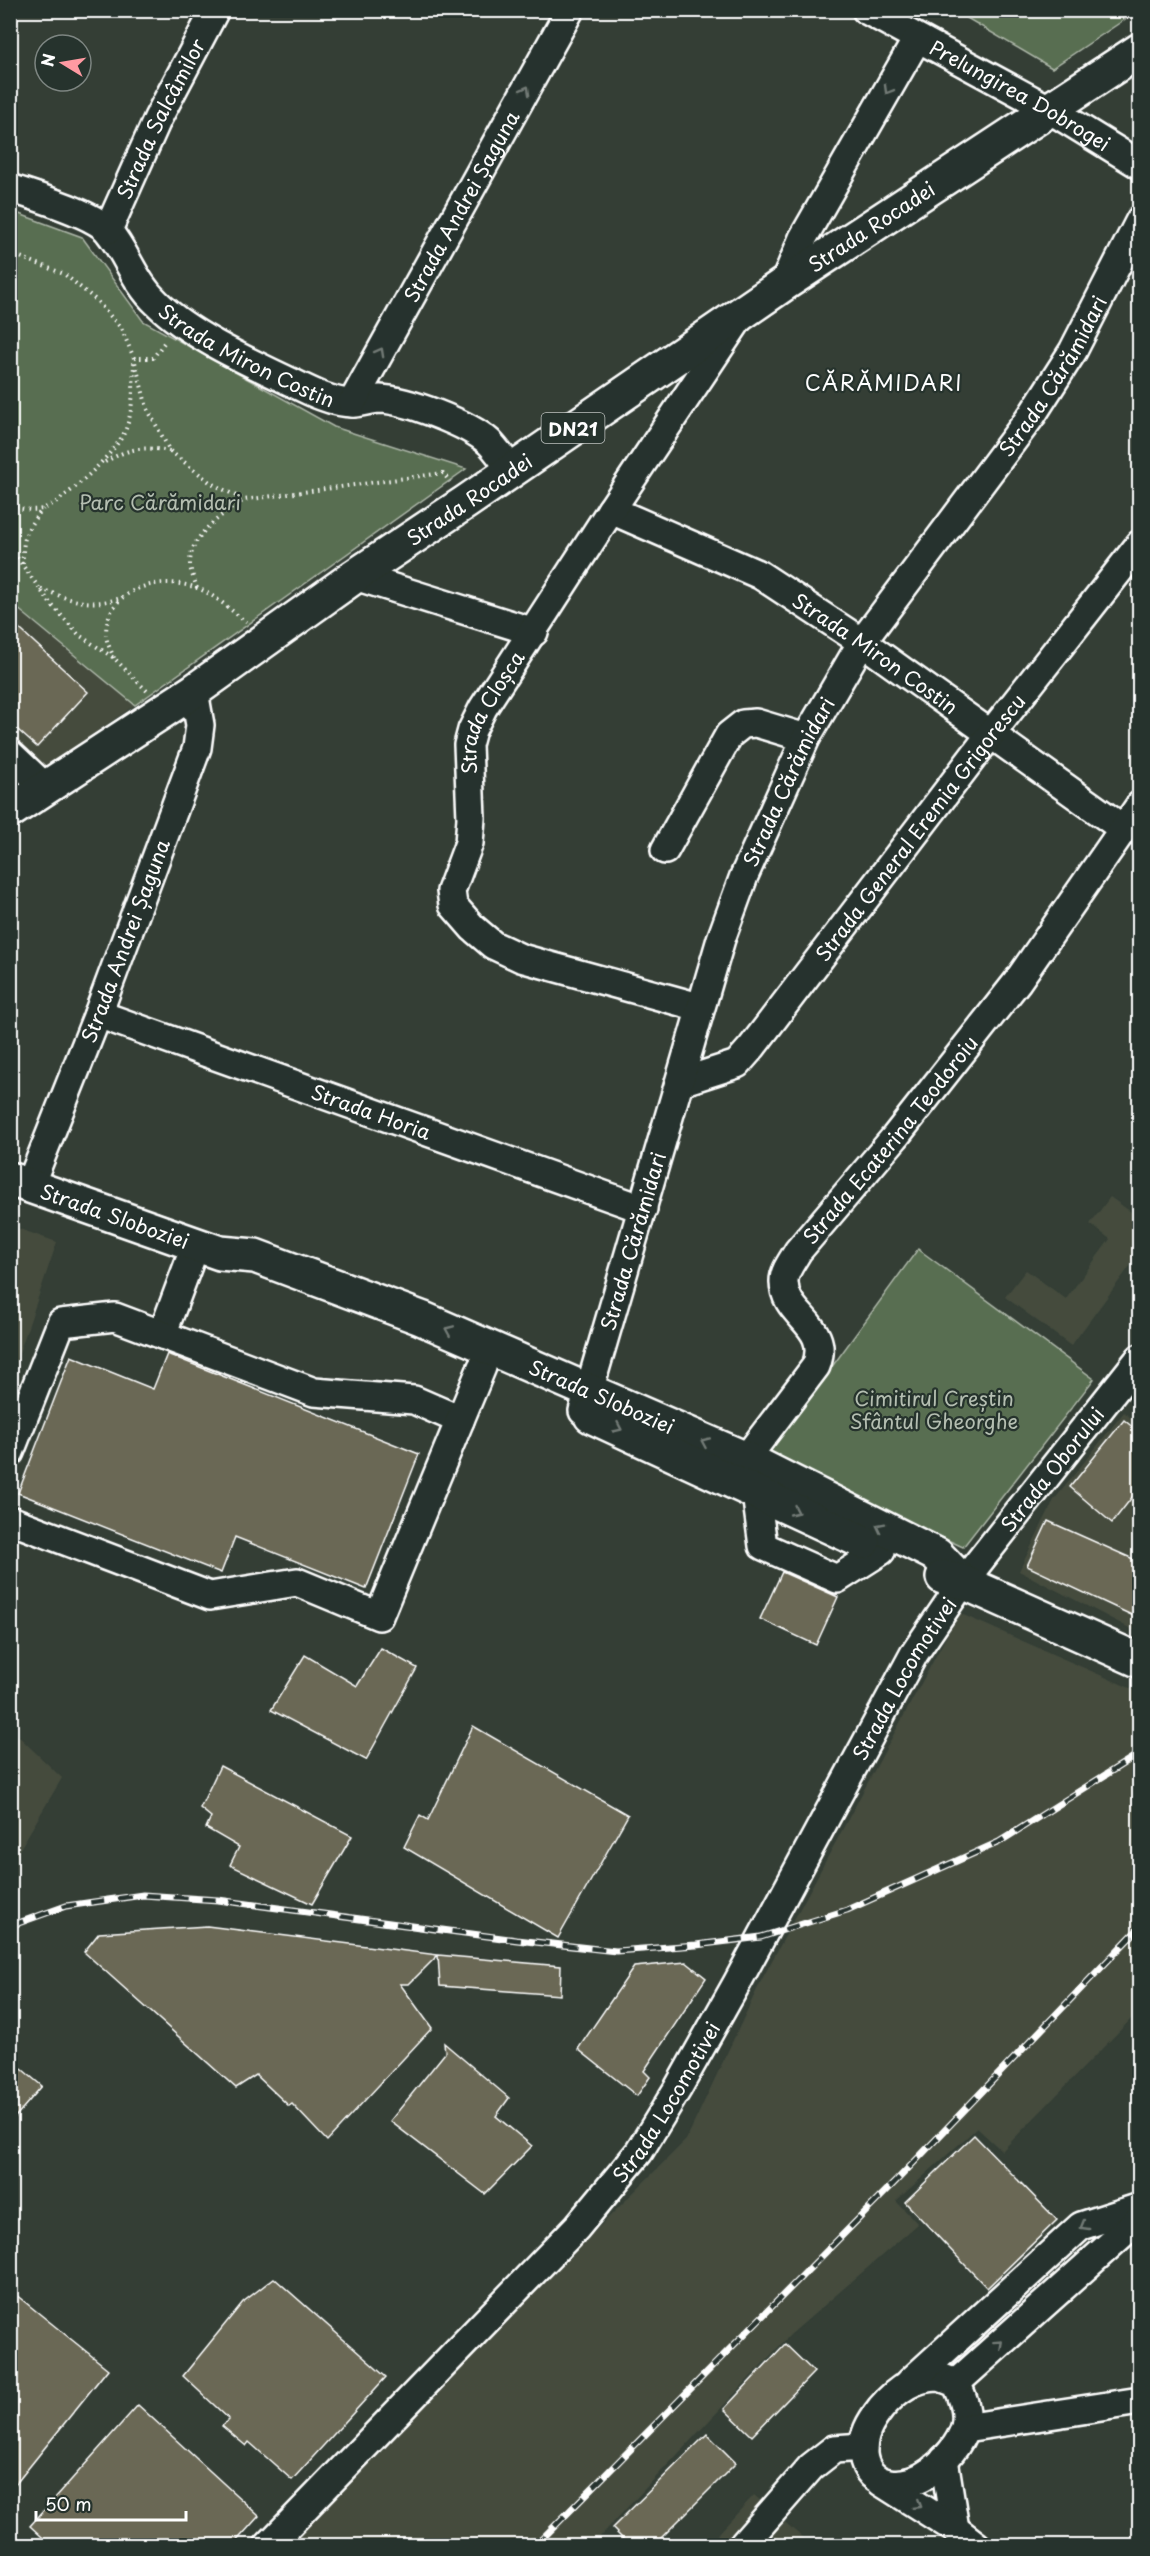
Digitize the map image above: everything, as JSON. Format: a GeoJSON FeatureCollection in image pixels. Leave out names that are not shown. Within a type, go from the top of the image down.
{"type":"FeatureCollection","features":[{"type":"Feature","properties":{"kind":"main road","name":"Strada Rocadei"},"geometry":{"type":"LineString","coordinates":[[10,811],[194,691],[354,576],[784,284],[1140,50]]}},
{"type":"Feature","properties":{"kind":"main road","name":"Strada Sloboziei"},"geometry":{"type":"LineString","coordinates":[[20,1182],[208,1248],[255,1256],[421,1318],[586,1402],[746,1479],[881,1551],[929,1573],[963,1582],[1140,1662]]}},
{"type":"Feature","properties":{"kind":"main road","name":"Strada Sloboziei"},"geometry":{"type":"LineString","coordinates":[[208,1248],[248,1275],[482,1367],[586,1402]]}},
{"type":"Feature","properties":{"kind":"main road","name":"Strada Sloboziei"},"geometry":{"type":"LineString","coordinates":[[746,1479],[937,1555],[963,1582]]}},
{"type":"Feature","properties":{"kind":"street","name":"Strada Salcâmilor"},"geometry":{"type":"LineString","coordinates":[[108,230],[158,118],[215,10]]}},
{"type":"Feature","properties":{"kind":"street","name":"Strada Andrei Șaguna"},"geometry":{"type":"LineString","coordinates":[[352,403],[570,10]]}},
{"type":"Feature","properties":{"kind":"street","name":"Prelungirea Dobrogei"},"geometry":{"type":"LineString","coordinates":[[866,10],[1049,110],[1140,165]]}},
{"type":"Feature","properties":{"kind":"street"},"geometry":{"type":"LineString","coordinates":[[784,284],[804,238],[917,39]]}},
{"type":"Feature","properties":{"kind":"street","name":"Strada Miron Costin"},"geometry":{"type":"LineString","coordinates":[[10,188],[72,209],[108,230],[136,278],[156,303],[180,322],[294,384],[331,399],[352,403],[380,399],[408,405],[461,423],[489,441],[512,470]]}},
{"type":"Feature","properties":{"kind":"street","name":"Strada Cărămidari"},"geometry":{"type":"LineString","coordinates":[[586,1402],[681,1082],[699,1007],[744,876],[806,738],[862,642],[1032,415],[1073,351],[1140,220]]}},
{"type":"Feature","properties":{"kind":"street","name":"Strada Cloșca"},"geometry":{"type":"LineString","coordinates":[[699,1007],[521,958],[493,945],[473,928],[453,905],[451,891],[469,843],[471,818],[468,745],[471,730],[611,510],[743,312]]}},
{"type":"Feature","properties":{"kind":"street","name":"Strada Miron Costin"},"geometry":{"type":"LineString","coordinates":[[611,510],[760,576],[862,642],[1122,828]]}},
{"type":"Feature","properties":{"kind":"street","name":"Strada General Eremia Grigorescu"},"geometry":{"type":"LineString","coordinates":[[681,1082],[737,1064],[1140,544]]}},
{"type":"Feature","properties":{"kind":"street"},"geometry":{"type":"LineString","coordinates":[[354,576],[534,632]]}},
{"type":"Feature","properties":{"kind":"street","name":"Strada Andrei Șaguna"},"geometry":{"type":"LineString","coordinates":[[20,1182],[98,1014],[197,748],[200,725],[194,691]]}},
{"type":"Feature","properties":{"kind":"street"},"geometry":{"type":"LineString","coordinates":[[665,850],[729,735],[743,724],[756,723],[806,738]]}},
{"type":"Feature","properties":{"kind":"street"},"geometry":{"type":"LineString","coordinates":[[10,754],[46,788]]}},
{"type":"Feature","properties":{"kind":"street","name":"Strada Ecaterina Teodoroiu"},"geometry":{"type":"LineString","coordinates":[[746,1479],[816,1366],[819,1357],[820,1342],[786,1294],[784,1279],[794,1258],[902,1128],[1017,982],[1140,805]]}},
{"type":"Feature","properties":{"kind":"street","name":"Strada Horia"},"geometry":{"type":"LineString","coordinates":[[98,1014],[643,1209]]}},
{"type":"Feature","properties":{"kind":"street"},"geometry":{"type":"LineString","coordinates":[[162,1335],[208,1248]]}},
{"type":"Feature","properties":{"kind":"street"},"geometry":{"type":"LineString","coordinates":[[10,1452],[61,1323],[115,1317],[314,1392],[414,1400],[460,1419]]}},
{"type":"Feature","properties":{"kind":"street","name":"Strada Oborului"},"geometry":{"type":"LineString","coordinates":[[963,1582],[1140,1358]]}},
{"type":"Feature","properties":{"kind":"street"},"geometry":{"type":"LineString","coordinates":[[10,1520],[210,1596],[297,1581],[379,1616],[482,1367]]}},
{"type":"Feature","properties":{"kind":"street"},"geometry":{"type":"LineString","coordinates":[[746,1479],[763,1546],[837,1579],[881,1551]]}},
{"type":"Feature","properties":{"kind":"street","name":"Strada Locomotivei"},"geometry":{"type":"LineString","coordinates":[[268,2546],[577,2227],[639,2152],[721,2012],[888,1699],[914,1654],[963,1582]]}},
{"type":"Feature","properties":{"kind":"street"},"geometry":{"type":"LineString","coordinates":[[977,2546],[955,2529],[870,2475],[864,2462],[863,2447],[866,2430],[888,2401],[1080,2226],[1140,2207]]}},
{"type":"Feature","properties":{"kind":"street"},"geometry":{"type":"LineString","coordinates":[[956,2383],[1140,2218]]}},
{"type":"Feature","properties":{"kind":"street"},"geometry":{"type":"LineString","coordinates":[[881,2482],[897,2483],[915,2479],[930,2472],[955,2446],[965,2428],[966,2412],[963,2397],[956,2383],[948,2379],[931,2377],[921,2378],[904,2387]]}},
{"type":"Feature","properties":{"kind":"street"},"geometry":{"type":"LineString","coordinates":[[965,2428],[1140,2400]]}},
{"type":"Feature","properties":{"kind":"street"},"geometry":{"type":"LineString","coordinates":[[742,2546],[811,2467],[834,2450],[863,2447]]}},
{"type":"Feature","properties":{"kind":"street"},"geometry":{"type":"LineString","coordinates":[[944,2459],[955,2529]]}},
{"type":"Feature","properties":{"kind":"path"},"geometry":{"type":"LineString","coordinates":[[10,253],[64,274],[96,300],[121,328],[134,358],[147,408],[170,451],[211,483],[244,500]]}},
{"type":"Feature","properties":{"kind":"path"},"geometry":{"type":"LineString","coordinates":[[134,358],[153,358],[180,322]]}},
{"type":"Feature","properties":{"kind":"path"},"geometry":{"type":"LineString","coordinates":[[101,464],[125,431],[132,400],[134,358]]}},
{"type":"Feature","properties":{"kind":"path"},"geometry":{"type":"LineString","coordinates":[[23,565],[22,542],[30,524],[43,509],[101,464],[125,451],[148,447],[170,451]]}},
{"type":"Feature","properties":{"kind":"path"},"geometry":{"type":"LineString","coordinates":[[197,588],[190,565],[195,543],[217,518],[244,500],[443,474],[466,502]]}},
{"type":"Feature","properties":{"kind":"path"},"geometry":{"type":"LineString","coordinates":[[10,506],[21,510],[43,509]]}},
{"type":"Feature","properties":{"kind":"path"},"geometry":{"type":"LineString","coordinates":[[10,548],[40,589],[79,635],[114,658],[166,710]]}},
{"type":"Feature","properties":{"kind":"path"},"geometry":{"type":"LineString","coordinates":[[40,589],[73,601],[102,604],[121,598],[141,586],[166,583],[197,588],[223,604],[268,640]]}},
{"type":"Feature","properties":{"kind":"path"},"geometry":{"type":"LineString","coordinates":[[114,658],[105,634],[109,616],[121,598]]}},
{"type":"Feature","properties":{"kind":"shaded area"},"geometry":{"type":"Polygon","coordinates":[[[10,603],[135,705],[11,791],[10,790],[10,603]]]}},
{"type":"Feature","properties":{"kind":"shaded area"},"geometry":{"type":"Polygon","coordinates":[[[1110,1197],[1134,1214],[1139,1208],[1139,1254],[1071,1346],[1005,1297],[1026,1270],[1066,1299],[1110,1239],[1090,1224],[1110,1197]]]}},
{"type":"Feature","properties":{"kind":"shaded area"},"geometry":{"type":"Polygon","coordinates":[[[10,1226],[57,1242],[11,1377],[10,1226]]]}},
{"type":"Feature","properties":{"kind":"shaded area"},"geometry":{"type":"Polygon","coordinates":[[[1124,1412],[1139,1425],[1139,1633],[1019,1571],[1054,1500],[1124,1412]]]}},
{"type":"Feature","properties":{"kind":"shaded area"},"geometry":{"type":"Polygon","coordinates":[[[959,1613],[1139,1692],[1139,2011],[1002,2151],[977,2128],[896,2201],[918,2224],[790,2335],[592,2545],[289,2546],[423,2403],[686,2140],[761,1981],[959,1613]]]}},
{"type":"Feature","properties":{"kind":"shaded area"},"geometry":{"type":"Polygon","coordinates":[[[11,1729],[62,1778],[11,1864],[11,1729]]]}},
{"type":"Feature","properties":{"kind":"shaded area"},"geometry":{"type":"Polygon","coordinates":[[[754,2495],[811,2545],[707,2546],[754,2495]]]}},
{"type":"Feature","properties":{"kind":"green space"},"geometry":{"type":"Polygon","coordinates":[[[955,10],[1139,10],[1052,68],[955,11],[955,10]]]}},
{"type":"Feature","properties":{"kind":"green space","name":"Parc Cărămidari"},"geometry":{"type":"Polygon","coordinates":[[[11,211],[82,237],[143,321],[334,427],[466,469],[135,705],[11,603],[11,211]]]}},
{"type":"Feature","properties":{"kind":"green space","name":"Cimitirul Creștin Sfântul Gheorghe"},"geometry":{"type":"Polygon","coordinates":[[[918,1249],[1094,1379],[963,1547],[766,1457],[918,1249]]]}},
{"type":"Feature","properties":{"kind":"building"},"geometry":{"type":"Polygon","coordinates":[[[10,620],[88,692],[37,747],[10,723],[10,620]]]}},
{"type":"Feature","properties":{"kind":"building"},"geometry":{"type":"Polygon","coordinates":[[[167,1354],[419,1454],[366,1589],[235,1537],[221,1573],[18,1493],[71,1356],[153,1389],[167,1354]]]}},
{"type":"Feature","properties":{"kind":"building"},"geometry":{"type":"Polygon","coordinates":[[[1124,1420],[1140,1433],[1140,1487],[1112,1523],[1070,1487],[1124,1420]]]}},
{"type":"Feature","properties":{"kind":"building"},"geometry":{"type":"Polygon","coordinates":[[[1048,1521],[1140,1562],[1140,1619],[1027,1566],[1048,1521]]]}},
{"type":"Feature","properties":{"kind":"building"},"geometry":{"type":"Polygon","coordinates":[[[782,1572],[838,1597],[816,1645],[760,1619],[782,1572]]]}},
{"type":"Feature","properties":{"kind":"building"},"geometry":{"type":"Polygon","coordinates":[[[381,1648],[417,1668],[366,1760],[271,1710],[305,1655],[357,1686],[381,1648]]]}},
{"type":"Feature","properties":{"kind":"building"},"geometry":{"type":"Polygon","coordinates":[[[473,1726],[628,1815],[558,1938],[404,1847],[420,1815],[428,1820],[473,1726]]]}},
{"type":"Feature","properties":{"kind":"building"},"geometry":{"type":"Polygon","coordinates":[[[220,1766],[352,1836],[312,1904],[230,1865],[239,1847],[206,1828],[211,1817],[200,1808],[220,1766]]]}},
{"type":"Feature","properties":{"kind":"building"},"geometry":{"type":"Polygon","coordinates":[[[207,1926],[438,1955],[409,1984],[400,1984],[432,2028],[327,2141],[292,2104],[289,2106],[256,2075],[236,2088],[84,1952],[99,1933],[207,1926]]]}},
{"type":"Feature","properties":{"kind":"building"},"geometry":{"type":"Polygon","coordinates":[[[438,1955],[561,1966],[560,1995],[440,1986],[438,1955]]]}},
{"type":"Feature","properties":{"kind":"building"},"geometry":{"type":"Polygon","coordinates":[[[686,1962],[706,1978],[644,2071],[650,2077],[637,2096],[578,2049],[634,1967],[686,1962]]]}},
{"type":"Feature","properties":{"kind":"building"},"geometry":{"type":"Polygon","coordinates":[[[444,2043],[509,2098],[496,2116],[532,2146],[485,2194],[390,2121],[445,2053],[444,2043]]]}},
{"type":"Feature","properties":{"kind":"building"},"geometry":{"type":"Polygon","coordinates":[[[10,2059],[42,2086],[10,2123],[10,2059]]]}},
{"type":"Feature","properties":{"kind":"building"},"geometry":{"type":"Polygon","coordinates":[[[974,2135],[1057,2220],[987,2288],[905,2202],[974,2135]]]}},
{"type":"Feature","properties":{"kind":"building"},"geometry":{"type":"Polygon","coordinates":[[[274,2278],[386,2377],[292,2480],[249,2442],[246,2446],[222,2426],[229,2419],[183,2376],[243,2302],[274,2278]]]}},
{"type":"Feature","properties":{"kind":"building"},"geometry":{"type":"Polygon","coordinates":[[[10,2290],[108,2369],[10,2491],[10,2290]]]}},
{"type":"Feature","properties":{"kind":"building"},"geometry":{"type":"Polygon","coordinates":[[[785,2344],[814,2372],[752,2436],[724,2409],[785,2344]]]}},
{"type":"Feature","properties":{"kind":"building"},"geometry":{"type":"Polygon","coordinates":[[[138,2405],[259,2516],[232,2546],[52,2546],[30,2526],[138,2405]]]}},
{"type":"Feature","properties":{"kind":"building"},"geometry":{"type":"Polygon","coordinates":[[[707,2434],[736,2463],[653,2546],[630,2546],[612,2528],[707,2434]]]}},
{"type":"Feature","properties":{"kind":"railway"},"geometry":{"type":"LineString","coordinates":[[10,1926],[66,1906],[143,1895],[218,1900],[616,1951],[761,1937],[847,1910],[999,1842],[1140,1753]]}},
{"type":"Feature","properties":{"kind":"railway"},"geometry":{"type":"LineString","coordinates":[[535,2546],[897,2180],[1140,1927]]}},
{"type":"Feature","properties":{"kind":"district","name":"CĂRĂMIDARI"},"geometry":{"type":"Point","coordinates":[884,382]}}]}
